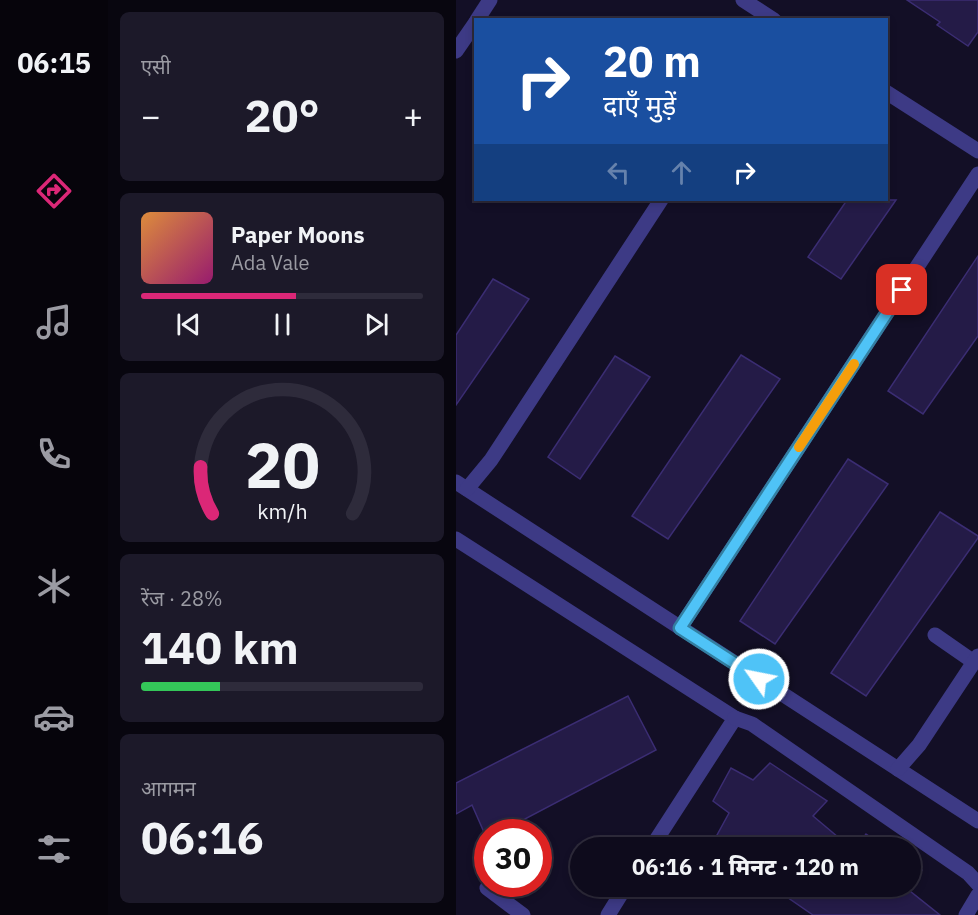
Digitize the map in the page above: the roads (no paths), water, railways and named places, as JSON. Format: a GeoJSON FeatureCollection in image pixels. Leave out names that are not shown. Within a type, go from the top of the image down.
{"type":"FeatureCollection","features":[{"type":"Feature","properties":{"kind":"street"},"geometry":{"type":"LineString","coordinates":[[478,18],[490,0]]}},
{"type":"Feature","properties":{"kind":"street"},"geometry":{"type":"LineString","coordinates":[[744,0],[771,18]]}},
{"type":"Feature","properties":{"kind":"street"},"geometry":{"type":"LineString","coordinates":[[456,51],[474,24]]}},
{"type":"Feature","properties":{"kind":"street"},"geometry":{"type":"LineString","coordinates":[[888,93],[978,151]]}},
{"type":"Feature","properties":{"kind":"street"},"geometry":{"type":"LineString","coordinates":[[680,628],[978,174]]}},
{"type":"Feature","properties":{"kind":"street"},"geometry":{"type":"LineString","coordinates":[[660,201],[491,460],[461,486],[978,821]]}},
{"type":"Feature","properties":{"kind":"street"},"geometry":{"type":"LineString","coordinates":[[456,538],[735,718],[752,724],[968,873],[978,884]]}},
{"type":"Feature","properties":{"kind":"street"},"geometry":{"type":"LineString","coordinates":[[898,769],[919,745],[976,659],[935,635]]}},
{"type":"Feature","properties":{"kind":"street"},"geometry":{"type":"LineString","coordinates":[[658,837],[735,718]]}},
{"type":"Feature","properties":{"kind":"street"},"geometry":{"type":"LineString","coordinates":[[966,915],[978,895]]}},
{"type":"Feature","properties":{"kind":"street"},"geometry":{"type":"LineString","coordinates":[[500,897],[523,915]]}},
{"type":"Feature","properties":{"kind":"street"},"geometry":{"type":"LineString","coordinates":[[608,915],[619,897]]}}]}
